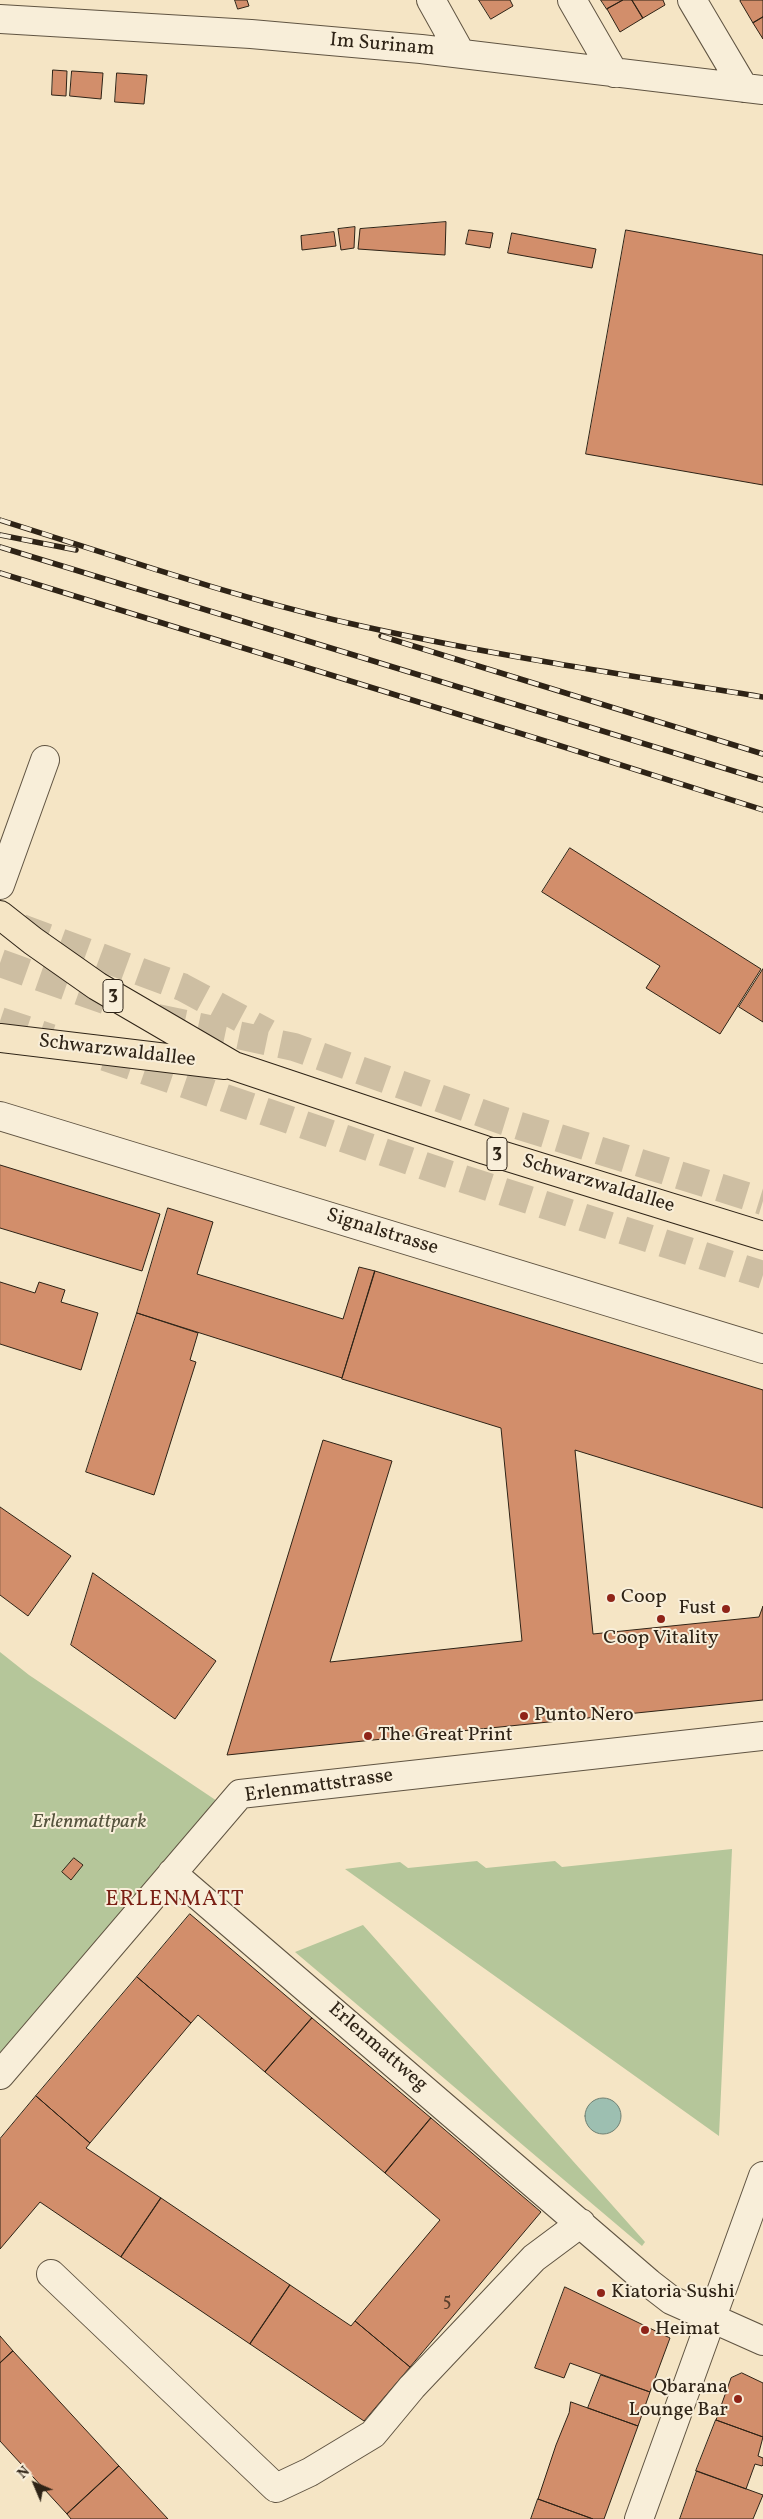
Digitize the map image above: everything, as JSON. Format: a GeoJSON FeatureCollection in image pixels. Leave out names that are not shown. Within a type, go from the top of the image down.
{"type":"FeatureCollection","features":[{"type":"Feature","properties":{"kind":"main road","name":"Schwarzwaldallee"},"geometry":{"type":"LineString","coordinates":[[0,915],[32,941],[97,986],[234,1066]]}},
{"type":"Feature","properties":{"kind":"main road","name":"Schwarzwaldallee"},"geometry":{"type":"LineString","coordinates":[[0,1038],[234,1066],[486,1150],[763,1236]]}},
{"type":"Feature","properties":{"kind":"street"},"geometry":{"type":"LineString","coordinates":[[431,0],[460,52]]}},
{"type":"Feature","properties":{"kind":"street"},"geometry":{"type":"LineString","coordinates":[[572,0],[614,73]]}},
{"type":"Feature","properties":{"kind":"street"},"geometry":{"type":"LineString","coordinates":[[692,0],[754,89]]}},
{"type":"Feature","properties":{"kind":"street","name":"Im Surinam"},"geometry":{"type":"LineString","coordinates":[[0,19],[251,34],[460,52],[614,73],[754,89]]}},
{"type":"Feature","properties":{"kind":"street"},"geometry":{"type":"LineString","coordinates":[[0,885],[45,760]]}},
{"type":"Feature","properties":{"kind":"street","name":"Signalstrasse"},"geometry":{"type":"LineString","coordinates":[[0,1116],[763,1349]]}},
{"type":"Feature","properties":{"kind":"street","name":"Erlenmattstrasse"},"geometry":{"type":"LineString","coordinates":[[0,2075],[240,1794],[763,1736]]}},
{"type":"Feature","properties":{"kind":"street","name":"Erlenmattweg"},"geometry":{"type":"LineString","coordinates":[[172,1873],[581,2223],[648,2283],[671,2300],[763,2341]]}},
{"type":"Feature","properties":{"kind":"street"},"geometry":{"type":"LineString","coordinates":[[639,2519],[763,2176]]}},
{"type":"Feature","properties":{"kind":"street"},"geometry":{"type":"LineString","coordinates":[[51,2274],[276,2488],[310,2472],[373,2434],[412,2388],[534,2258],[581,2223]]}},
{"type":"Feature","properties":{"kind":"green space","name":"Erlenmattpark"},"geometry":{"type":"Polygon","coordinates":[[[0,1652],[29,1675],[223,1805],[0,2064],[0,1652]]]}},
{"type":"Feature","properties":{"kind":"green space"},"geometry":{"type":"Polygon","coordinates":[[[732,1849],[719,2136],[345,1869],[400,1862],[408,1868],[477,1861],[486,1868],[555,1861],[562,1867],[732,1849]]]}},
{"type":"Feature","properties":{"kind":"green space"},"geometry":{"type":"Polygon","coordinates":[[[363,1925],[645,2242],[642,2246],[295,1952],[363,1925]]]}},
{"type":"Feature","properties":{"kind":"shaded area"},"geometry":{"type":"Polygon","coordinates":[[[603,2098],[610,2099],[616,2103],[620,2109],[620,2123],[616,2129],[610,2133],[603,2134],[596,2133],[590,2129],[586,2123],[585,2116],[586,2109],[590,2103],[596,2099],[603,2098]]]}},
{"type":"Feature","properties":{"kind":"building"},"geometry":{"type":"Polygon","coordinates":[[[235,0],[247,0],[249,6],[238,9],[235,0]]]}},
{"type":"Feature","properties":{"kind":"building"},"geometry":{"type":"Polygon","coordinates":[[[479,0],[510,0],[513,6],[491,19],[479,0]]]}},
{"type":"Feature","properties":{"kind":"building"},"geometry":{"type":"Polygon","coordinates":[[[601,0],[623,0],[607,9],[601,0]]]}},
{"type":"Feature","properties":{"kind":"building"},"geometry":{"type":"Polygon","coordinates":[[[623,0],[632,0],[643,18],[620,32],[607,9],[623,0]]]}},
{"type":"Feature","properties":{"kind":"building"},"geometry":{"type":"Polygon","coordinates":[[[632,0],[663,0],[665,5],[643,18],[632,0]]]}},
{"type":"Feature","properties":{"kind":"building"},"geometry":{"type":"Polygon","coordinates":[[[763,0],[763,17],[753,23],[740,1],[763,0]]]}},
{"type":"Feature","properties":{"kind":"building"},"geometry":{"type":"Polygon","coordinates":[[[763,17],[763,39],[753,23],[763,17]]]}},
{"type":"Feature","properties":{"kind":"building"},"geometry":{"type":"Polygon","coordinates":[[[53,70],[67,71],[66,96],[52,95],[53,70]]]}},
{"type":"Feature","properties":{"kind":"building"},"geometry":{"type":"Polygon","coordinates":[[[72,71],[103,73],[101,99],[70,96],[72,71]]]}},
{"type":"Feature","properties":{"kind":"building"},"geometry":{"type":"Polygon","coordinates":[[[117,73],[147,75],[144,104],[115,102],[117,73]]]}},
{"type":"Feature","properties":{"kind":"building"},"geometry":{"type":"Polygon","coordinates":[[[446,222],[445,255],[358,249],[360,229],[446,222]]]}},
{"type":"Feature","properties":{"kind":"building"},"geometry":{"type":"Polygon","coordinates":[[[355,227],[354,248],[341,250],[338,229],[355,227]]]}},
{"type":"Feature","properties":{"kind":"building"},"geometry":{"type":"Polygon","coordinates":[[[469,230],[493,233],[490,248],[466,244],[469,230]]]}},
{"type":"Feature","properties":{"kind":"building"},"geometry":{"type":"Polygon","coordinates":[[[626,230],[763,255],[763,485],[586,454],[626,230]]]}},
{"type":"Feature","properties":{"kind":"building"},"geometry":{"type":"Polygon","coordinates":[[[334,232],[336,246],[302,250],[301,236],[334,232]]]}},
{"type":"Feature","properties":{"kind":"building"},"geometry":{"type":"Polygon","coordinates":[[[512,233],[596,249],[592,268],[508,253],[512,233]]]}},
{"type":"Feature","properties":{"kind":"building"},"geometry":{"type":"Polygon","coordinates":[[[570,848],[761,969],[720,1034],[646,988],[660,966],[542,892],[570,848]]]}},
{"type":"Feature","properties":{"kind":"building"},"geometry":{"type":"Polygon","coordinates":[[[763,969],[763,1022],[739,1007],[763,969]]]}},
{"type":"Feature","properties":{"kind":"building"},"geometry":{"type":"Polygon","coordinates":[[[0,1165],[160,1214],[142,1271],[0,1228],[0,1165]]]}},
{"type":"Feature","properties":{"kind":"building"},"geometry":{"type":"Polygon","coordinates":[[[168,1208],[213,1222],[197,1274],[343,1319],[359,1267],[375,1271],[342,1378],[137,1313],[168,1208]]]}},
{"type":"Feature","properties":{"kind":"building"},"geometry":{"type":"Polygon","coordinates":[[[375,1271],[763,1390],[763,1508],[575,1450],[593,1634],[759,1617],[763,1606],[763,1700],[227,1755],[323,1440],[392,1461],[330,1662],[522,1641],[501,1428],[342,1379],[375,1271]]]}},
{"type":"Feature","properties":{"kind":"building"},"geometry":{"type":"Polygon","coordinates":[[[0,1282],[35,1293],[39,1282],[65,1290],[61,1302],[98,1313],[81,1370],[0,1344],[0,1282]]]}},
{"type":"Feature","properties":{"kind":"building"},"geometry":{"type":"Polygon","coordinates":[[[137,1313],[198,1333],[190,1360],[196,1362],[154,1495],[86,1472],[137,1313]]]}},
{"type":"Feature","properties":{"kind":"building"},"geometry":{"type":"Polygon","coordinates":[[[0,1507],[71,1556],[28,1616],[0,1595],[0,1507]]]}},
{"type":"Feature","properties":{"kind":"building"},"geometry":{"type":"Polygon","coordinates":[[[93,1573],[216,1661],[175,1719],[71,1645],[93,1573]]]}},
{"type":"Feature","properties":{"kind":"building"},"geometry":{"type":"Polygon","coordinates":[[[74,1858],[83,1865],[71,1880],[62,1872],[74,1858]]]}},
{"type":"Feature","properties":{"kind":"building"},"geometry":{"type":"Polygon","coordinates":[[[190,1914],[312,2018],[265,2072],[198,2015],[191,2023],[137,1977],[190,1914]]]}},
{"type":"Feature","properties":{"kind":"building"},"geometry":{"type":"Polygon","coordinates":[[[137,1977],[191,2023],[90,2143],[36,2096],[137,1977]]]}},
{"type":"Feature","properties":{"kind":"building"},"geometry":{"type":"Polygon","coordinates":[[[312,2018],[431,2118],[385,2173],[265,2072],[312,2018]]]}},
{"type":"Feature","properties":{"kind":"building"},"geometry":{"type":"Polygon","coordinates":[[[36,2096],[90,2143],[86,2148],[161,2198],[121,2257],[40,2202],[0,2249],[0,2139],[36,2096]]]}},
{"type":"Feature","properties":{"kind":"building"},"geometry":{"type":"Polygon","coordinates":[[[431,2118],[541,2212],[410,2367],[355,2321],[440,2220],[385,2173],[431,2118]]]}},
{"type":"Feature","properties":{"kind":"building"},"geometry":{"type":"Polygon","coordinates":[[[161,2198],[290,2285],[250,2344],[121,2257],[161,2198]]]}},
{"type":"Feature","properties":{"kind":"building"},"geometry":{"type":"Polygon","coordinates":[[[290,2285],[351,2326],[355,2321],[410,2367],[364,2421],[250,2344],[290,2285]]]}},
{"type":"Feature","properties":{"kind":"building"},"geometry":{"type":"Polygon","coordinates":[[[565,2287],[670,2338],[650,2392],[570,2363],[564,2378],[535,2368],[565,2287]]]}},
{"type":"Feature","properties":{"kind":"building"},"geometry":{"type":"Polygon","coordinates":[[[0,2336],[13,2351],[0,2363],[0,2336]]]}},
{"type":"Feature","properties":{"kind":"building"},"geometry":{"type":"Polygon","coordinates":[[[13,2351],[119,2466],[67,2514],[0,2441],[0,2363],[13,2351]]]}},
{"type":"Feature","properties":{"kind":"building"},"geometry":{"type":"Polygon","coordinates":[[[742,2373],[763,2383],[763,2437],[716,2420],[731,2378],[742,2373]]]}},
{"type":"Feature","properties":{"kind":"building"},"geometry":{"type":"Polygon","coordinates":[[[601,2375],[650,2392],[638,2426],[588,2408],[601,2375]]]}},
{"type":"Feature","properties":{"kind":"building"},"geometry":{"type":"Polygon","coordinates":[[[571,2402],[638,2426],[604,2519],[593,2519],[538,2499],[569,2413],[571,2402]]]}},
{"type":"Feature","properties":{"kind":"building"},"geometry":{"type":"Polygon","coordinates":[[[716,2420],[763,2437],[758,2456],[763,2458],[763,2465],[755,2464],[746,2489],[696,2471],[716,2420]]]}},
{"type":"Feature","properties":{"kind":"building"},"geometry":{"type":"Polygon","coordinates":[[[119,2466],[168,2519],[71,2519],[67,2514],[119,2466]]]}},
{"type":"Feature","properties":{"kind":"building"},"geometry":{"type":"Polygon","coordinates":[[[697,2471],[763,2495],[753,2519],[680,2519],[697,2471]]]}},
{"type":"Feature","properties":{"kind":"building"},"geometry":{"type":"Polygon","coordinates":[[[538,2499],[593,2519],[531,2519],[538,2499]]]}},
{"type":"Feature","properties":{"kind":"tunnel"},"geometry":{"type":"LineString","coordinates":[[21,928],[182,987],[268,1033]]}},
{"type":"Feature","properties":{"kind":"tunnel"},"geometry":{"type":"LineString","coordinates":[[0,963],[116,1004]]}},
{"type":"Feature","properties":{"kind":"tunnel"},"geometry":{"type":"LineString","coordinates":[[157,1018],[294,1047],[504,1121],[763,1201]]}},
{"type":"Feature","properties":{"kind":"tunnel"},"geometry":{"type":"LineString","coordinates":[[0,1021],[51,1038]]}},
{"type":"Feature","properties":{"kind":"tunnel"},"geometry":{"type":"LineString","coordinates":[[105,1057],[448,1174],[763,1275]]}},
{"type":"Feature","properties":{"kind":"railway"},"geometry":{"type":"LineString","coordinates":[[0,520],[216,588],[348,623],[503,654],[763,697]]}},
{"type":"Feature","properties":{"kind":"railway"},"geometry":{"type":"LineString","coordinates":[[0,535],[76,550]]}},
{"type":"Feature","properties":{"kind":"railway"},"geometry":{"type":"LineString","coordinates":[[0,547],[763,780]]}},
{"type":"Feature","properties":{"kind":"railway"},"geometry":{"type":"LineString","coordinates":[[0,573],[763,810]]}},
{"type":"Feature","properties":{"kind":"railway"},"geometry":{"type":"LineString","coordinates":[[381,636],[763,754]]}},
{"type":"Feature","properties":{"kind":"place","name":"Coop"},"geometry":{"type":"Point","coordinates":[611,1598]}},
{"type":"Feature","properties":{"kind":"place","name":"Fust"},"geometry":{"type":"Point","coordinates":[726,1609]}},
{"type":"Feature","properties":{"kind":"place","name":"Coop Vitality"},"geometry":{"type":"Point","coordinates":[661,1619]}},
{"type":"Feature","properties":{"kind":"place","name":"Punto Nero"},"geometry":{"type":"Point","coordinates":[524,1716]}},
{"type":"Feature","properties":{"kind":"place","name":"The Great Print"},"geometry":{"type":"Point","coordinates":[368,1736]}},
{"type":"Feature","properties":{"kind":"place","name":"Kiatoria Sushi"},"geometry":{"type":"Point","coordinates":[601,2293]}},
{"type":"Feature","properties":{"kind":"place","name":"Heimat"},"geometry":{"type":"Point","coordinates":[645,2330]}},
{"type":"Feature","properties":{"kind":"place","name":"Qbarana Lounge Bar"},"geometry":{"type":"Point","coordinates":[738,2399]}},
{"type":"Feature","properties":{"kind":"district","name":"ERLENMATT"},"geometry":{"type":"Point","coordinates":[175,1901]}}]}
